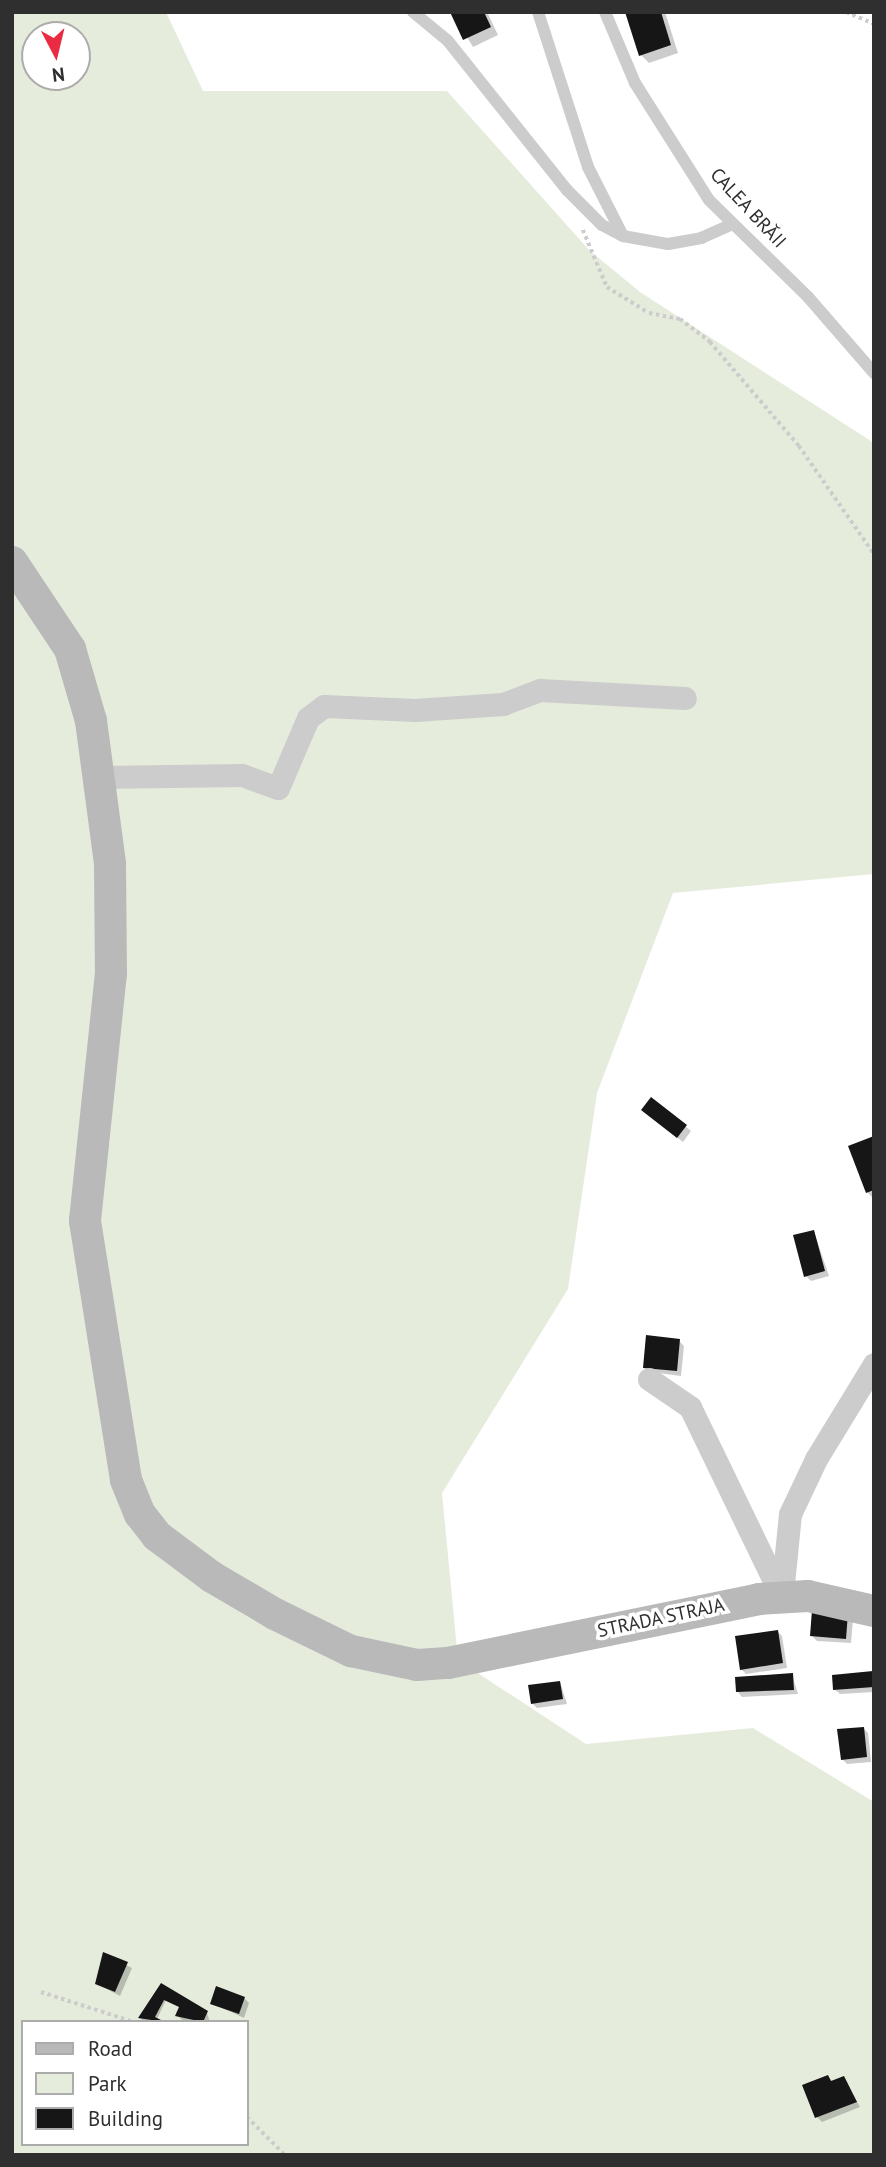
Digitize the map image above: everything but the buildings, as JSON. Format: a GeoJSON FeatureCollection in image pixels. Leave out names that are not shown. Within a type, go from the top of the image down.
{"type":"FeatureCollection","features":[{"type":"Feature","properties":{"kind":"main road","name":"STRADA STRAJA"},"geometry":{"type":"LineString","coordinates":[[12,562],[39,596],[70,649],[91,721],[110,864],[111,972],[85,1221],[126,1480],[139,1514],[157,1536],[212,1577],[351,1651],[407,1664],[449,1663],[693,1610],[782,1597],[839,1601],[874,1611]]}},
{"type":"Feature","properties":{"kind":"street"},"geometry":{"type":"LineString","coordinates":[[98,776],[242,775],[278,788],[308,718],[324,706],[415,710],[503,704],[540,690],[685,698]]}},
{"type":"Feature","properties":{"kind":"street"},"geometry":{"type":"LineString","coordinates":[[782,1597],[790,1514],[816,1459],[874,1364]]}},
{"type":"Feature","properties":{"kind":"street"},"geometry":{"type":"LineString","coordinates":[[649,1380],[691,1407],[782,1597]]}},
{"type":"Feature","properties":{"kind":"lane"},"geometry":{"type":"LineString","coordinates":[[413,12],[448,41],[567,190],[602,225],[623,236],[668,244],[701,238],[732,224]]}},
{"type":"Feature","properties":{"kind":"lane"},"geometry":{"type":"LineString","coordinates":[[538,12],[588,167],[623,236]]}},
{"type":"Feature","properties":{"kind":"lane","name":"CALEA BRĂII"},"geometry":{"type":"LineString","coordinates":[[604,12],[635,83],[672,148],[732,224],[808,297],[874,373]]}},
{"type":"Feature","properties":{"kind":"path"},"geometry":{"type":"LineString","coordinates":[[846,12],[874,24]]}},
{"type":"Feature","properties":{"kind":"path"},"geometry":{"type":"LineString","coordinates":[[582,226],[607,287],[649,313],[680,319],[710,342],[799,446],[874,554]]}},
{"type":"Feature","properties":{"kind":"path"},"geometry":{"type":"LineString","coordinates":[[41,1992],[128,2020]]}},
{"type":"Feature","properties":{"kind":"path"},"geometry":{"type":"LineString","coordinates":[[248,2118],[285,2155]]}},
{"type":"Feature","properties":{"kind":"green space"},"geometry":{"type":"Polygon","coordinates":[[[12,12],[166,12],[203,91],[447,91],[589,250],[640,292],[874,443],[874,874],[673,893],[597,1093],[568,1289],[442,1493],[458,1660],[586,1744],[753,1728],[874,1802],[874,2155],[12,2155],[12,12]]]}}]}
